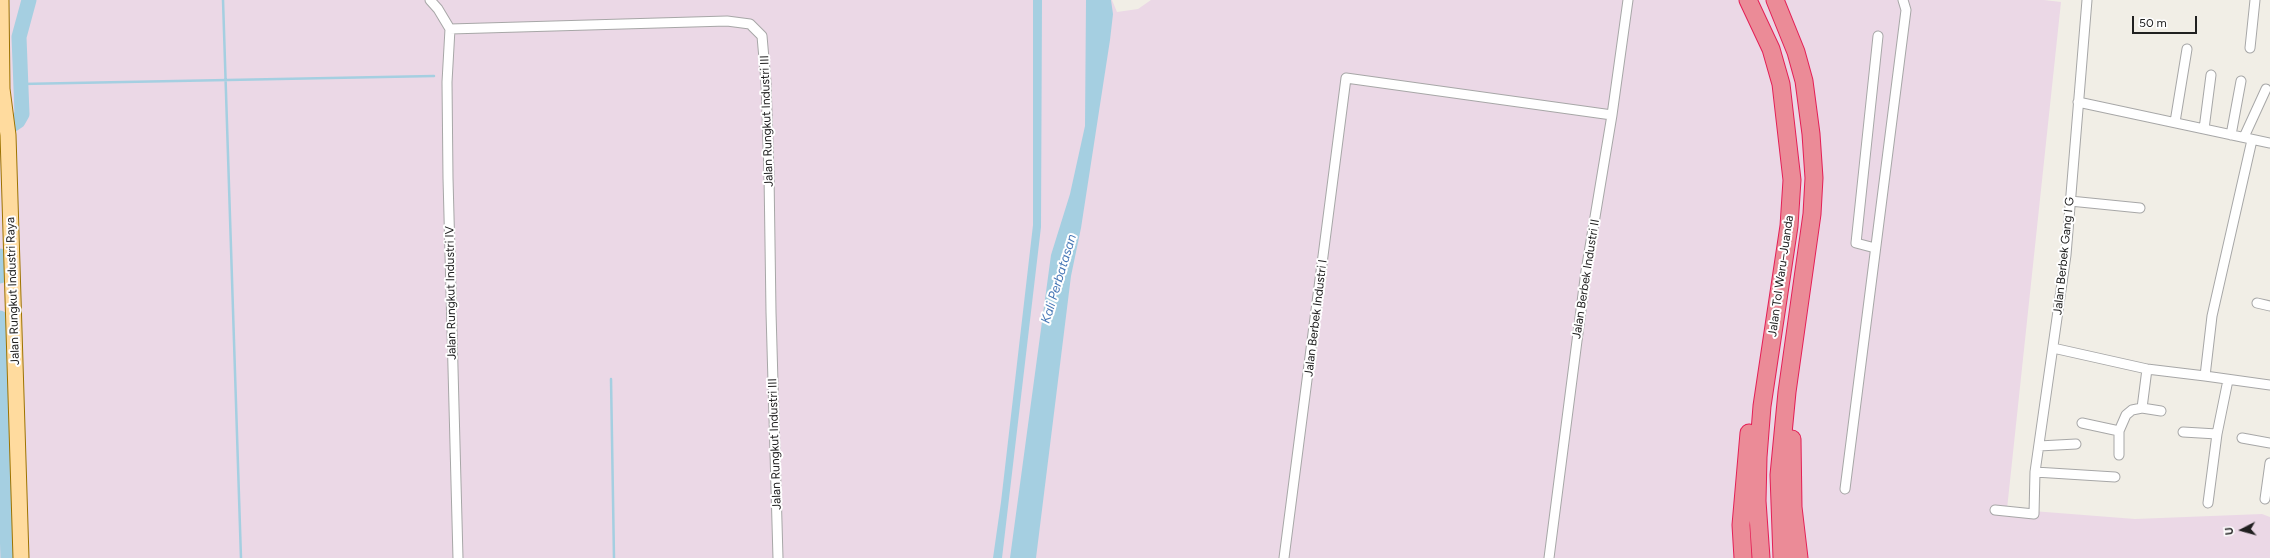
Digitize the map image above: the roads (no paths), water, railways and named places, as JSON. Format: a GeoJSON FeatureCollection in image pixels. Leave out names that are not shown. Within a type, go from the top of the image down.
{"type":"FeatureCollection","features":[{"type":"Feature","properties":{"kind":"highway","name":"Jalan Tol Waru–Juanda"},"geometry":{"type":"LineString","coordinates":[[1748,0],[1771,49],[1782,84],[1792,180],[1789,226],[1762,406],[1758,449],[1757,501],[1761,558]]}},
{"type":"Feature","properties":{"kind":"highway","name":"Jalan Tol Waru–Juanda"},"geometry":{"type":"LineString","coordinates":[[1775,0],[1796,52],[1804,81],[1811,134],[1814,178],[1808,246],[1787,392],[1780,468],[1782,558]]}},
{"type":"Feature","properties":{"kind":"highway"},"geometry":{"type":"LineString","coordinates":[[1743,558],[1742,526],[1745,463],[1753,398],[1763,338],[1789,226]]}},
{"type":"Feature","properties":{"kind":"highway"},"geometry":{"type":"LineString","coordinates":[[1799,558],[1793,507],[1792,432],[1806,305],[1808,246]]}},
{"type":"Feature","properties":{"kind":"main road","name":"Jalan Rungkut Industri Raya"},"geometry":{"type":"LineString","coordinates":[[1,0],[1,90],[2,104],[7,120],[8,135],[21,558]]}},
{"type":"Feature","properties":{"kind":"street"},"geometry":{"type":"LineString","coordinates":[[430,0],[438,9],[450,29]]}},
{"type":"Feature","properties":{"kind":"street","name":"Jalan Berbek Industri II"},"geometry":{"type":"LineString","coordinates":[[1549,558],[1586,271],[1612,115],[1628,0]]}},
{"type":"Feature","properties":{"kind":"street"},"geometry":{"type":"LineString","coordinates":[[1845,489],[1906,10],[1903,0]]}},
{"type":"Feature","properties":{"kind":"street","name":"Jalan Berbek Gang I G"},"geometry":{"type":"LineString","coordinates":[[1995,510],[2034,514],[2035,472],[2066,255],[2087,0]]}},
{"type":"Feature","properties":{"kind":"street"},"geometry":{"type":"LineString","coordinates":[[2250,48],[2255,0]]}},
{"type":"Feature","properties":{"kind":"street","name":"Jalan Rungkut Industri III"},"geometry":{"type":"LineString","coordinates":[[450,29],[727,21],[750,24],[762,36],[766,82],[769,167],[778,558]]}},
{"type":"Feature","properties":{"kind":"street","name":"Jalan Rungkut Industri IV"},"geometry":{"type":"LineString","coordinates":[[450,29],[447,82],[448,178],[458,558]]}},
{"type":"Feature","properties":{"kind":"street"},"geometry":{"type":"LineString","coordinates":[[1875,248],[1856,243],[1878,36]]}},
{"type":"Feature","properties":{"kind":"street"},"geometry":{"type":"LineString","coordinates":[[2175,122],[2187,49]]}},
{"type":"Feature","properties":{"kind":"street"},"geometry":{"type":"LineString","coordinates":[[2204,129],[2211,75]]}},
{"type":"Feature","properties":{"kind":"street","name":"Jalan Berbek Industri I"},"geometry":{"type":"LineString","coordinates":[[1284,558],[1346,78],[1612,115]]}},
{"type":"Feature","properties":{"kind":"street"},"geometry":{"type":"LineString","coordinates":[[2231,135],[2241,81]]}},
{"type":"Feature","properties":{"kind":"street"},"geometry":{"type":"LineString","coordinates":[[2205,376],[2212,316],[2248,138],[2266,89]]}},
{"type":"Feature","properties":{"kind":"street"},"geometry":{"type":"LineString","coordinates":[[2078,102],[2270,143]]}},
{"type":"Feature","properties":{"kind":"street"},"geometry":{"type":"LineString","coordinates":[[2070,201],[2140,208]]}},
{"type":"Feature","properties":{"kind":"street"},"geometry":{"type":"LineString","coordinates":[[2257,303],[2270,306]]}},
{"type":"Feature","properties":{"kind":"street"},"geometry":{"type":"LineString","coordinates":[[2053,348],[2147,369],[2270,385]]}},
{"type":"Feature","properties":{"kind":"street"},"geometry":{"type":"LineString","coordinates":[[2142,408],[2147,369]]}},
{"type":"Feature","properties":{"kind":"street"},"geometry":{"type":"LineString","coordinates":[[2208,502],[2217,434],[2228,380]]}},
{"type":"Feature","properties":{"kind":"street"},"geometry":{"type":"LineString","coordinates":[[2119,455],[2119,431],[2126,415],[2132,410],[2142,408],[2161,411]]}},
{"type":"Feature","properties":{"kind":"street"},"geometry":{"type":"LineString","coordinates":[[2082,423],[2119,431]]}},
{"type":"Feature","properties":{"kind":"street"},"geometry":{"type":"LineString","coordinates":[[2183,432],[2217,434]]}},
{"type":"Feature","properties":{"kind":"street"},"geometry":{"type":"LineString","coordinates":[[2242,438],[2270,443]]}},
{"type":"Feature","properties":{"kind":"street"},"geometry":{"type":"LineString","coordinates":[[2039,446],[2076,444]]}},
{"type":"Feature","properties":{"kind":"street"},"geometry":{"type":"LineString","coordinates":[[2264,499],[2270,462]]}},
{"type":"Feature","properties":{"kind":"street"},"geometry":{"type":"LineString","coordinates":[[2035,472],[2114,477]]}},
{"type":"Feature","properties":{"kind":"water","name":"Kali Perbatasan"},"geometry":{"type":"Polygon","coordinates":[[[1033,0],[1042,0],[1041,227],[1002,558],[993,558],[1001,502],[1033,225],[1033,0]]]}},
{"type":"Feature","properties":{"kind":"water","name":"Kali Perbatasan"},"geometry":{"type":"Polygon","coordinates":[[[1086,0],[1111,0],[1113,14],[1110,40],[1081,228],[1071,276],[1036,558],[1010,558],[1051,255],[1070,194],[1085,126],[1086,0]]]}},
{"type":"Feature","properties":{"kind":"waterway"},"geometry":{"type":"LineString","coordinates":[[0,127],[12,125],[18,121],[22,114],[19,37],[29,0]]}},
{"type":"Feature","properties":{"kind":"waterway"},"geometry":{"type":"LineString","coordinates":[[223,0],[241,558]]}},
{"type":"Feature","properties":{"kind":"waterway"},"geometry":{"type":"LineString","coordinates":[[21,84],[434,76]]}},
{"type":"Feature","properties":{"kind":"waterway"},"geometry":{"type":"LineString","coordinates":[[0,256],[0,276]]}},
{"type":"Feature","properties":{"kind":"waterway"},"geometry":{"type":"LineString","coordinates":[[0,318],[8,558]]}},
{"type":"Feature","properties":{"kind":"waterway"},"geometry":{"type":"LineString","coordinates":[[611,379],[614,558]]}}]}
